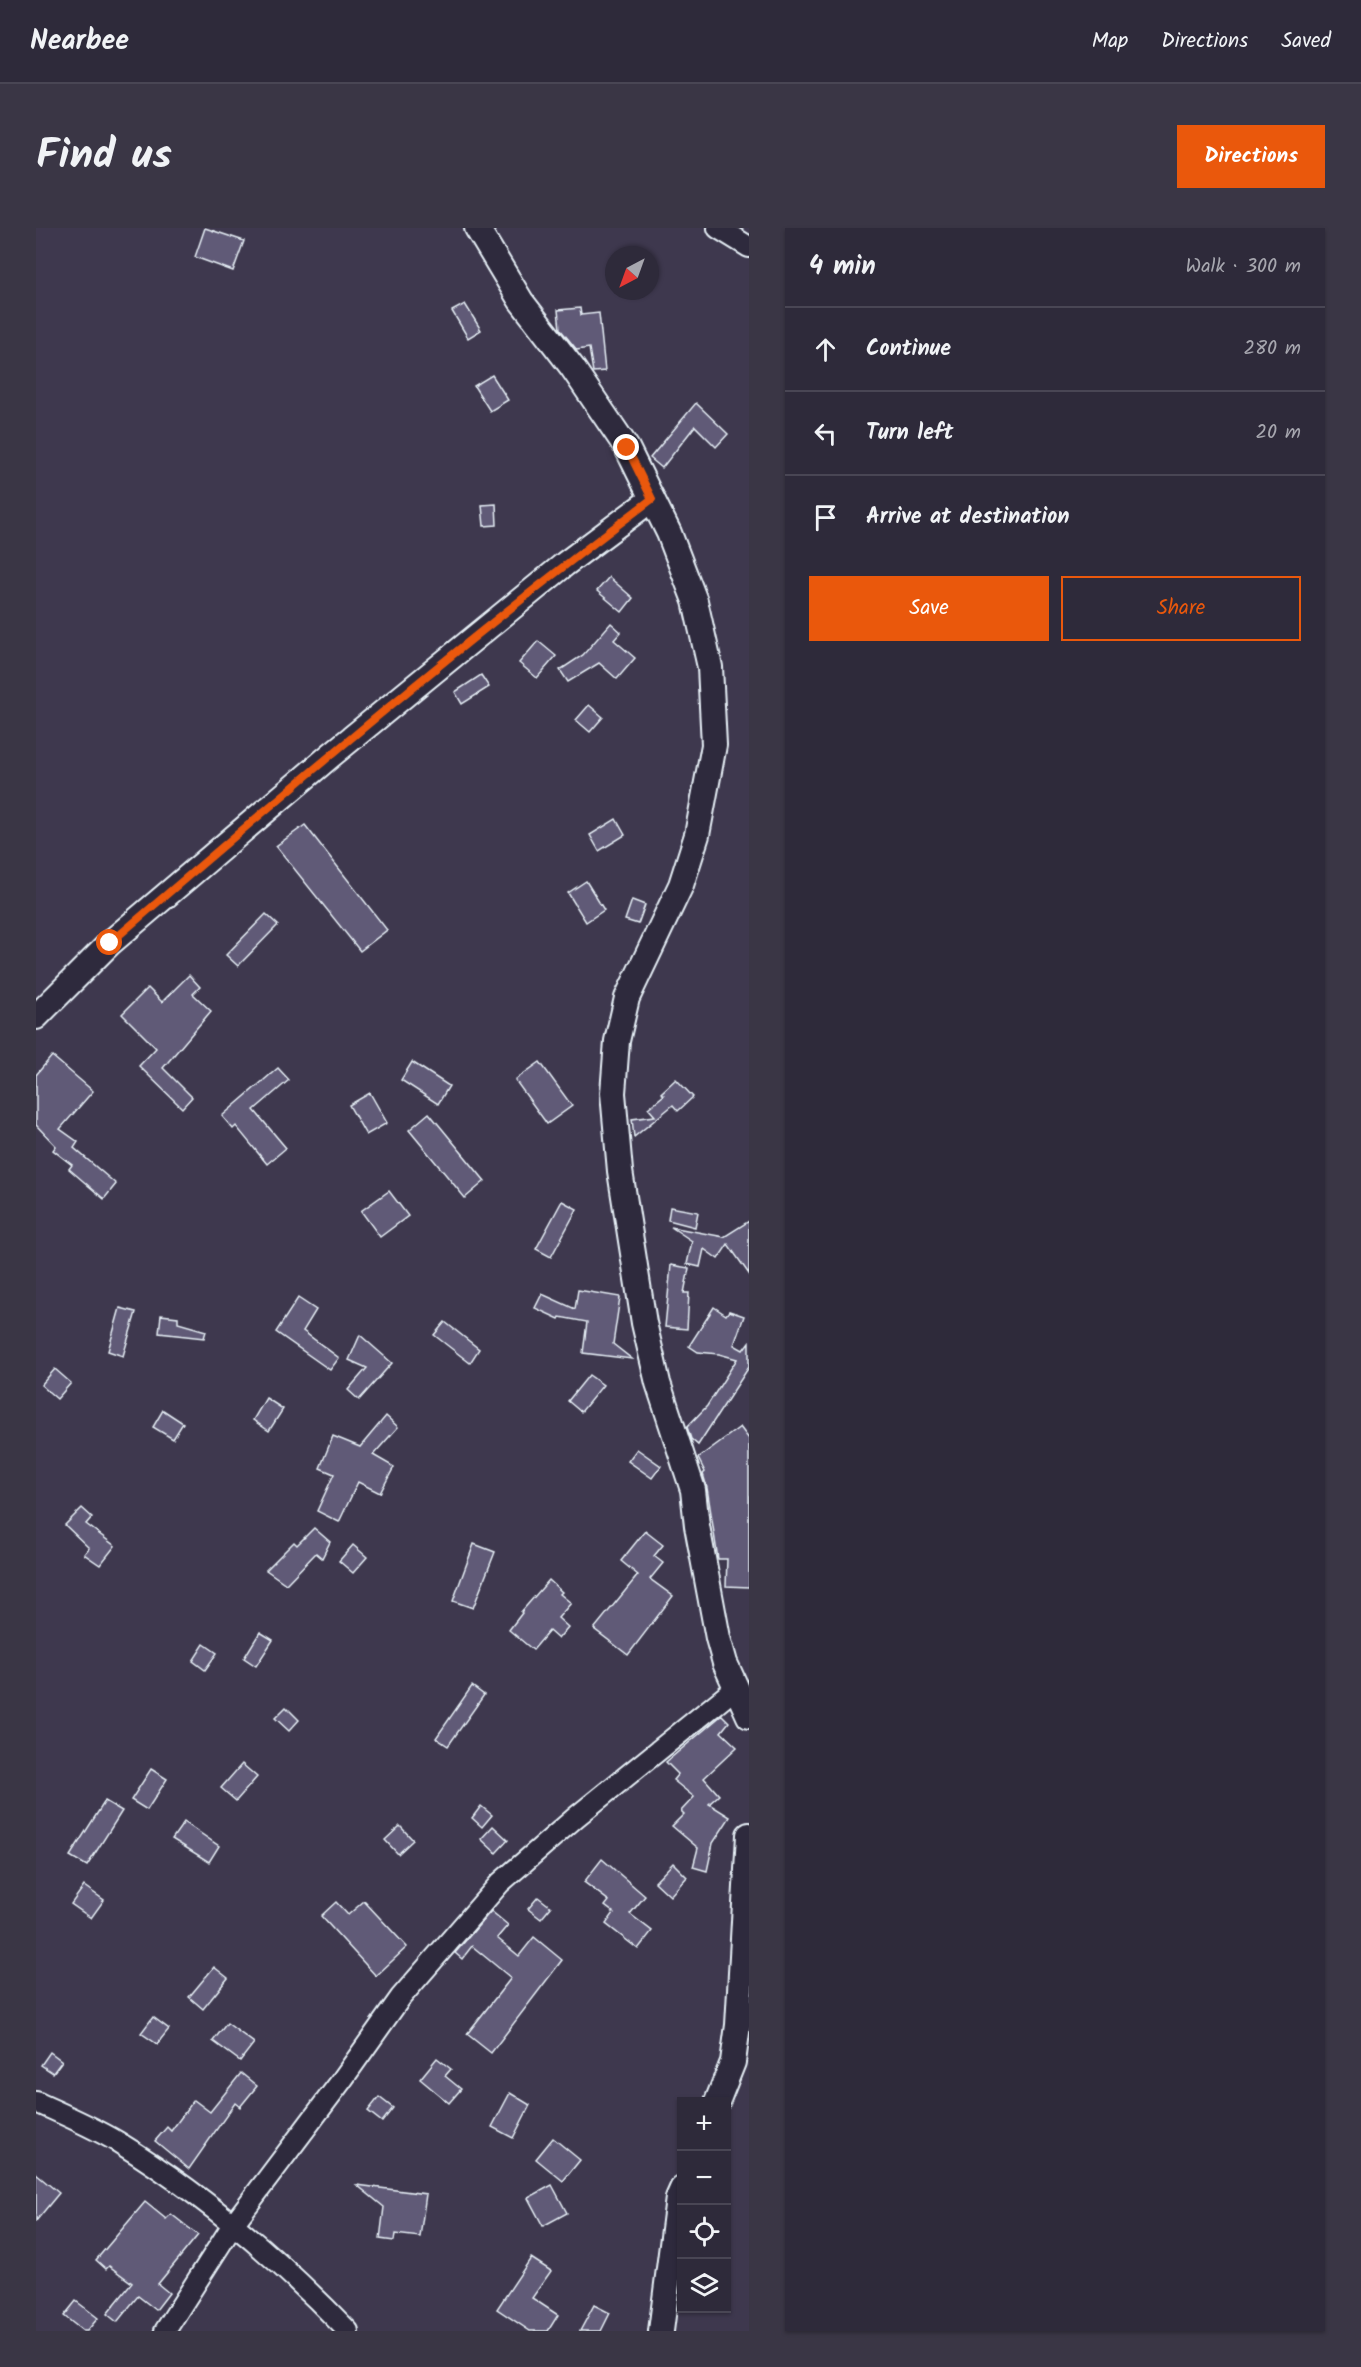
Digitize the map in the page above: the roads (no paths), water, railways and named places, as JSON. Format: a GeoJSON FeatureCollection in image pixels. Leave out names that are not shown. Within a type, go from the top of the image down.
{"type":"FeatureCollection","features":[{"type":"Feature","properties":{"kind":"street"},"geometry":{"type":"LineString","coordinates":[[477,228],[521,301],[572,368],[627,448],[669,533],[695,601],[710,667],[714,746],[697,835],[681,885],[627,998],[617,1041],[613,1094],[620,1171],[644,1323],[658,1383],[693,1490],[697,1526],[718,1638],[725,1663],[749,1716]]}},
{"type":"Feature","properties":{"kind":"street"},"geometry":{"type":"LineString","coordinates":[[718,228],[749,247]]}},
{"type":"Feature","properties":{"kind":"street"},"geometry":{"type":"LineString","coordinates":[[36,1017],[110,943],[330,756],[565,564],[652,499]]}},
{"type":"Feature","properties":{"kind":"street"},"geometry":{"type":"LineString","coordinates":[[165,2331],[234,2223],[402,1997],[500,1883],[576,1817],[737,1687]]}},
{"type":"Feature","properties":{"kind":"street"},"geometry":{"type":"LineString","coordinates":[[719,2097],[733,2061],[738,2025],[749,1835]]}},
{"type":"Feature","properties":{"kind":"street"},"geometry":{"type":"LineString","coordinates":[[36,2102],[117,2142],[234,2223],[301,2282],[348,2331]]}},
{"type":"Feature","properties":{"kind":"street"},"geometry":{"type":"LineString","coordinates":[[662,2331],[677,2205]]}}]}
